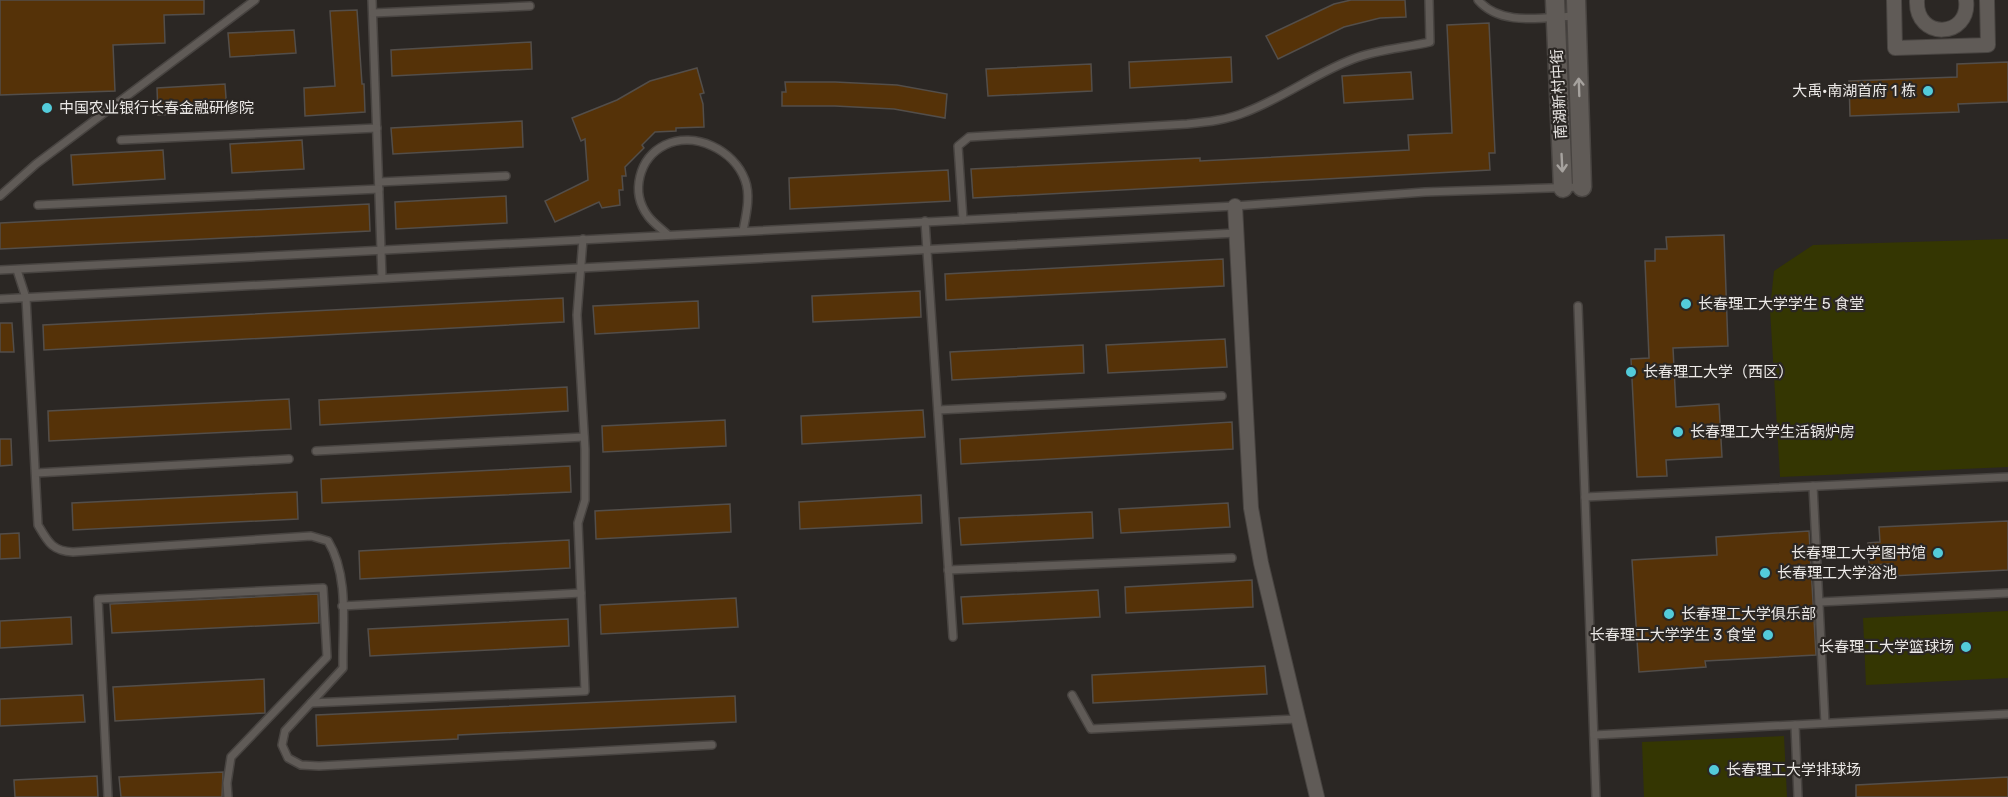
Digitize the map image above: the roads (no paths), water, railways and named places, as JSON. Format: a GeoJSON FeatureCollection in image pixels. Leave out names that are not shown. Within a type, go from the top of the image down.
{"type":"FeatureCollection","features":[{"type":"Feature","properties":{"kind":"street"},"geometry":{"type":"LineString","coordinates":[[1894,0],[1895,48],[1988,45],[1987,0]]}},
{"type":"Feature","properties":{"kind":"street"},"geometry":{"type":"LineString","coordinates":[[1917,0],[1917,8],[1925,23],[1932,28],[1943,30],[1956,26],[1962,20],[1966,13],[1966,0]]}},
{"type":"Feature","properties":{"kind":"street","name":"南湖新村中街"},"geometry":{"type":"LineString","coordinates":[[1555,8],[1563,188]]}},
{"type":"Feature","properties":{"kind":"street","name":"南湖新村中街"},"geometry":{"type":"LineString","coordinates":[[1576,8],[1582,187]]}},
{"type":"Feature","properties":{"kind":"street"},"geometry":{"type":"LineString","coordinates":[[1943,30],[1943,47]]}},
{"type":"Feature","properties":{"kind":"street"},"geometry":{"type":"LineString","coordinates":[[1235,206],[1251,508],[1261,563],[1317,797]]}},
{"type":"Feature","properties":{"kind":"lane"},"geometry":{"type":"LineString","coordinates":[[0,196],[36,164],[255,0]]}},
{"type":"Feature","properties":{"kind":"lane"},"geometry":{"type":"LineString","coordinates":[[372,0],[382,279]]}},
{"type":"Feature","properties":{"kind":"lane"},"geometry":{"type":"LineString","coordinates":[[963,220],[958,146],[969,137],[1187,124],[1226,118],[1246,112],[1356,57],[1430,42],[1429,0]]}},
{"type":"Feature","properties":{"kind":"lane"},"geometry":{"type":"LineString","coordinates":[[1478,0],[1497,15],[1521,19],[1555,8],[1576,8]]}},
{"type":"Feature","properties":{"kind":"lane"},"geometry":{"type":"LineString","coordinates":[[373,13],[530,6]]}},
{"type":"Feature","properties":{"kind":"lane"},"geometry":{"type":"LineString","coordinates":[[121,140],[377,128]]}},
{"type":"Feature","properties":{"kind":"lane"},"geometry":{"type":"LineString","coordinates":[[668,235],[648,216],[640,201],[638,186],[641,171],[652,155],[665,145],[680,141],[709,142],[730,157],[745,180],[748,205],[743,231]]}},
{"type":"Feature","properties":{"kind":"lane"},"geometry":{"type":"LineString","coordinates":[[38,205],[506,176]]}},
{"type":"Feature","properties":{"kind":"lane"},"geometry":{"type":"LineString","coordinates":[[0,270],[1235,206],[1425,192],[1582,187]]}},
{"type":"Feature","properties":{"kind":"lane"},"geometry":{"type":"LineString","coordinates":[[925,221],[952,636]]}},
{"type":"Feature","properties":{"kind":"lane"},"geometry":{"type":"LineString","coordinates":[[0,299],[1236,234]]}},
{"type":"Feature","properties":{"kind":"lane"},"geometry":{"type":"LineString","coordinates":[[311,703],[585,691],[578,523],[585,500],[584,437],[577,315],[584,239]]}},
{"type":"Feature","properties":{"kind":"lane"},"geometry":{"type":"LineString","coordinates":[[17,270],[26,298],[38,525],[49,543],[62,551],[311,536],[328,541],[335,553],[342,589],[343,668],[285,731],[282,745],[288,758],[301,765],[319,766],[712,745]]}},
{"type":"Feature","properties":{"kind":"lane"},"geometry":{"type":"LineString","coordinates":[[1578,306],[1596,797]]}},
{"type":"Feature","properties":{"kind":"lane"},"geometry":{"type":"LineString","coordinates":[[938,410],[1222,396]]}},
{"type":"Feature","properties":{"kind":"lane"},"geometry":{"type":"LineString","coordinates":[[316,451],[584,437]]}},
{"type":"Feature","properties":{"kind":"lane"},"geometry":{"type":"LineString","coordinates":[[36,473],[289,459]]}},
{"type":"Feature","properties":{"kind":"lane"},"geometry":{"type":"LineString","coordinates":[[1585,497],[2008,477]]}},
{"type":"Feature","properties":{"kind":"lane"},"geometry":{"type":"LineString","coordinates":[[1813,486],[1825,723]]}},
{"type":"Feature","properties":{"kind":"lane"},"geometry":{"type":"LineString","coordinates":[[948,570],[1232,558]]}},
{"type":"Feature","properties":{"kind":"lane"},"geometry":{"type":"LineString","coordinates":[[108,797],[98,599],[323,588],[327,657],[231,757],[227,783],[228,797]]}},
{"type":"Feature","properties":{"kind":"lane"},"geometry":{"type":"LineString","coordinates":[[342,606],[581,593]]}},
{"type":"Feature","properties":{"kind":"lane"},"geometry":{"type":"LineString","coordinates":[[1819,602],[2008,593]]}},
{"type":"Feature","properties":{"kind":"lane"},"geometry":{"type":"LineString","coordinates":[[1072,695],[1091,729],[1298,719]]}},
{"type":"Feature","properties":{"kind":"lane"},"geometry":{"type":"LineString","coordinates":[[1594,735],[2008,714]]}},
{"type":"Feature","properties":{"kind":"lane"},"geometry":{"type":"LineString","coordinates":[[1795,725],[1798,797]]}},
{"type":"Feature","properties":{"kind":"place","name":"大禹·南湖首府 1 栋"},"geometry":{"type":"Point","coordinates":[1928,91]}},
{"type":"Feature","properties":{"kind":"place","name":"中国农业银行长春金融研修院"},"geometry":{"type":"Point","coordinates":[47,108]}},
{"type":"Feature","properties":{"kind":"place","name":"长春理工大学学生 5 食堂"},"geometry":{"type":"Point","coordinates":[1686,304]}},
{"type":"Feature","properties":{"kind":"place","name":"长春理工大学（西区）"},"geometry":{"type":"Point","coordinates":[1631,372]}},
{"type":"Feature","properties":{"kind":"place","name":"长春理工大学生活锅炉房"},"geometry":{"type":"Point","coordinates":[1678,432]}},
{"type":"Feature","properties":{"kind":"place","name":"长春理工大学图书馆"},"geometry":{"type":"Point","coordinates":[1938,553]}},
{"type":"Feature","properties":{"kind":"place","name":"长春理工大学浴池"},"geometry":{"type":"Point","coordinates":[1765,573]}},
{"type":"Feature","properties":{"kind":"place","name":"长春理工大学俱乐部"},"geometry":{"type":"Point","coordinates":[1669,614]}},
{"type":"Feature","properties":{"kind":"place","name":"长春理工大学学生 3 食堂"},"geometry":{"type":"Point","coordinates":[1768,635]}},
{"type":"Feature","properties":{"kind":"place","name":"长春理工大学篮球场"},"geometry":{"type":"Point","coordinates":[1966,647]}},
{"type":"Feature","properties":{"kind":"place","name":"长春理工大学排球场"},"geometry":{"type":"Point","coordinates":[1714,770]}}]}
